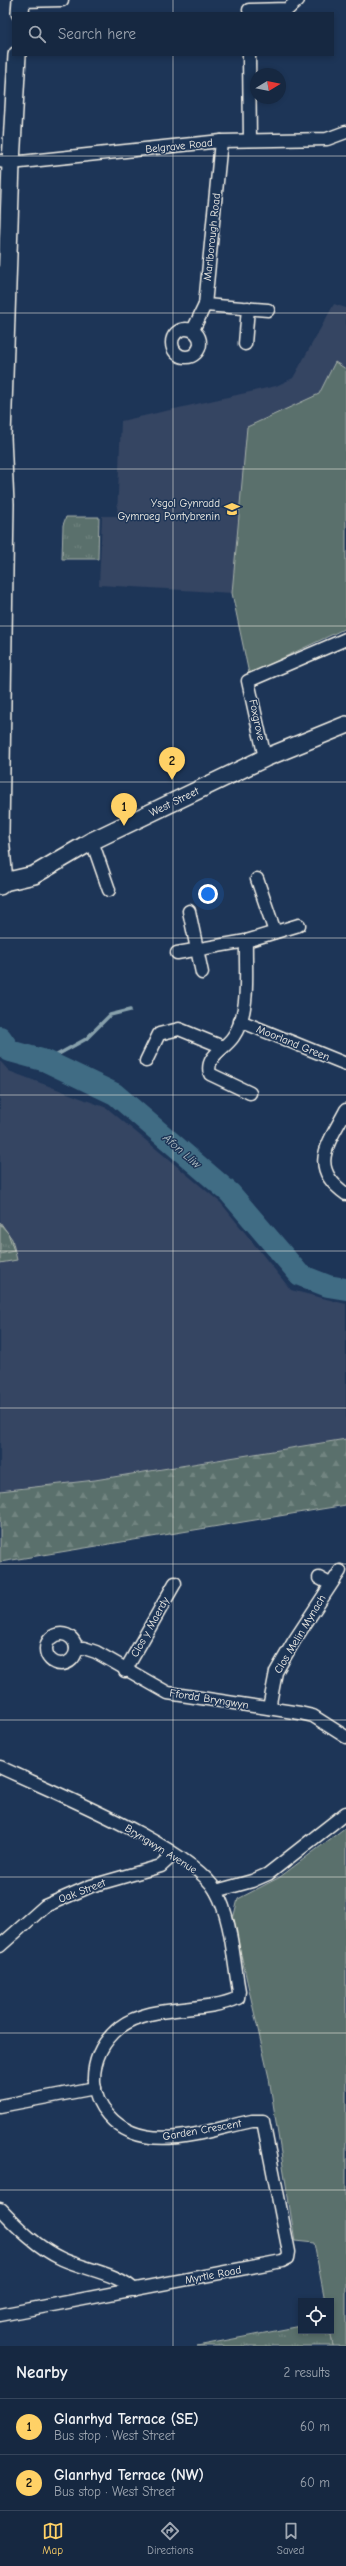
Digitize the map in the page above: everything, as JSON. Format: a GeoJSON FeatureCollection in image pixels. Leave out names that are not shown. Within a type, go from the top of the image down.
{"type":"FeatureCollection","features":[{"type":"Feature","properties":{"kind":"main road"},"geometry":{"type":"LineString","coordinates":[[0,833],[5,504],[2,437],[5,162],[17,56]]}},
{"type":"Feature","properties":{"kind":"main road","name":"West Street"},"geometry":{"type":"LineString","coordinates":[[2,884],[34,875],[92,841],[265,758],[346,725]]}},
{"type":"Feature","properties":{"kind":"main road"},"geometry":{"type":"LineString","coordinates":[[0,836],[2,884]]}},
{"type":"Feature","properties":{"kind":"street"},"geometry":{"type":"LineString","coordinates":[[20,5],[62,0]]}},
{"type":"Feature","properties":{"kind":"street"},"geometry":{"type":"LineString","coordinates":[[248,8],[288,9],[298,0]]}},
{"type":"Feature","properties":{"kind":"street"},"geometry":{"type":"LineString","coordinates":[[249,56],[250,140]]}},
{"type":"Feature","properties":{"kind":"street","name":"Belgrave Road"},"geometry":{"type":"LineString","coordinates":[[5,162],[221,141],[327,139],[346,132]]}},
{"type":"Feature","properties":{"kind":"street","name":"Marlborough Road"},"geometry":{"type":"LineString","coordinates":[[193,330],[205,306],[221,141]]}},
{"type":"Feature","properties":{"kind":"street"},"geometry":{"type":"LineString","coordinates":[[205,306],[268,310]]}},
{"type":"Feature","properties":{"kind":"street"},"geometry":{"type":"LineString","coordinates":[[245,344],[248,308]]}},
{"type":"Feature","properties":{"kind":"street","name":"Foxgrove"},"geometry":{"type":"LineString","coordinates":[[265,758],[248,681],[346,639]]}},
{"type":"Feature","properties":{"kind":"street"},"geometry":{"type":"LineString","coordinates":[[92,841],[109,890]]}},
{"type":"Feature","properties":{"kind":"street"},"geometry":{"type":"LineString","coordinates":[[257,879],[275,932]]}},
{"type":"Feature","properties":{"kind":"street"},"geometry":{"type":"LineString","coordinates":[[189,911],[202,973]]}},
{"type":"Feature","properties":{"kind":"street"},"geometry":{"type":"LineString","coordinates":[[177,953],[246,941],[299,925]]}},
{"type":"Feature","properties":{"kind":"street"},"geometry":{"type":"LineString","coordinates":[[246,941],[245,1000],[240,1021],[232,1038],[212,1058],[208,1068],[210,1074],[250,1093]]}},
{"type":"Feature","properties":{"kind":"street","name":"Moorland Green"},"geometry":{"type":"LineString","coordinates":[[240,1021],[346,1064]]}},
{"type":"Feature","properties":{"kind":"street"},"geometry":{"type":"LineString","coordinates":[[146,1061],[159,1034],[179,1029],[223,1046]]}},
{"type":"Feature","properties":{"kind":"street"},"geometry":{"type":"LineString","coordinates":[[346,1110],[326,1154],[324,1172],[332,1184],[346,1194]]}},
{"type":"Feature","properties":{"kind":"street","name":"Clos Melin Mynach"},"geometry":{"type":"LineString","coordinates":[[269,1708],[276,1672],[330,1584],[340,1571]]}},
{"type":"Feature","properties":{"kind":"street","name":"Clos Melin Mynach"},"geometry":{"type":"LineString","coordinates":[[319,1578],[330,1584]]}},
{"type":"Feature","properties":{"kind":"street","name":"Clos y Maerdy"},"geometry":{"type":"LineString","coordinates":[[125,1671],[175,1583]]}},
{"type":"Feature","properties":{"kind":"street","name":"Ffordd Bryngwyn"},"geometry":{"type":"LineString","coordinates":[[76,1648],[90,1649],[125,1671],[168,1693],[312,1716],[346,1737]]}},
{"type":"Feature","properties":{"kind":"street","name":"Bryngwyn Avenue"},"geometry":{"type":"LineString","coordinates":[[0,1767],[126,1827],[173,1855],[203,1876],[216,1891],[225,1916],[239,1991],[238,1998]]}},
{"type":"Feature","properties":{"kind":"street"},"geometry":{"type":"LineString","coordinates":[[216,1891],[252,1881],[268,1874],[346,1813]]}},
{"type":"Feature","properties":{"kind":"street","name":"Oak Street"},"geometry":{"type":"LineString","coordinates":[[0,1946],[45,1906],[90,1886],[162,1866],[173,1855]]}},
{"type":"Feature","properties":{"kind":"street","name":"Garden Crescent"},"geometry":{"type":"LineString","coordinates":[[238,1998],[150,2015],[128,2022],[113,2034],[100,2051],[94,2072],[95,2088],[100,2104],[111,2119],[128,2131],[145,2137],[174,2137],[252,2121],[263,2121]]}},
{"type":"Feature","properties":{"kind":"street"},"geometry":{"type":"LineString","coordinates":[[0,2106],[95,2088]]}},
{"type":"Feature","properties":{"kind":"street","name":"Myrtle Road"},"geometry":{"type":"LineString","coordinates":[[0,2315],[282,2261],[288,2258],[289,2252],[263,2121]]}},
{"type":"Feature","properties":{"kind":"street"},"geometry":{"type":"LineString","coordinates":[[0,2209],[44,2249],[86,2269],[128,2282],[134,2290]]}},
{"type":"Feature","properties":{"kind":"shaded area","name":"Ysgol Gynradd Gymraeg Pontybrenin"},"geometry":{"type":"Polygon","coordinates":[[[334,304],[346,308],[346,628],[249,674],[232,593],[99,585],[102,516],[117,516],[121,421],[276,386],[293,378],[334,304]]]}},
{"type":"Feature","properties":{"kind":"shaded area"},"geometry":{"type":"Polygon","coordinates":[[[0,1061],[9,1071],[107,1108],[221,1203],[291,1290],[346,1304],[346,1439],[95,1480],[0,1491],[0,1061]]]}},
{"type":"Feature","properties":{"kind":"green space"},"geometry":{"type":"Polygon","coordinates":[[[335,362],[346,369],[346,628],[249,674],[232,593],[247,427],[319,394],[335,362]]]}},
{"type":"Feature","properties":{"kind":"green space"},"geometry":{"type":"Polygon","coordinates":[[[66,517],[99,517],[98,559],[62,559],[63,525],[66,517]]]}},
{"type":"Feature","properties":{"kind":"green space"},"geometry":{"type":"Polygon","coordinates":[[[0,1222],[12,1239],[17,1260],[0,1263],[0,1222]]]}},
{"type":"Feature","properties":{"kind":"green space"},"geometry":{"type":"Polygon","coordinates":[[[0,1224],[8,1233],[14,1251],[0,1254],[0,1224]]]}},
{"type":"Feature","properties":{"kind":"green space"},"geometry":{"type":"Polygon","coordinates":[[[346,1439],[346,1505],[0,1562],[0,1491],[95,1480],[346,1439]]]}},
{"type":"Feature","properties":{"kind":"green space"},"geometry":{"type":"Polygon","coordinates":[[[346,1827],[346,2346],[333,2346],[331,2334],[334,2334],[334,2298],[324,2298],[314,2243],[295,2241],[269,2078],[233,1919],[238,1899],[280,1877],[346,1827]]]}},
{"type":"Feature","properties":{"kind":"green space"},"geometry":{"type":"Polygon","coordinates":[[[298,2327],[298,2334],[331,2334],[333,2346],[197,2346],[298,2327]]]}},
{"type":"Feature","properties":{"kind":"waterway"},"geometry":{"type":"LineString","coordinates":[[46,1061],[86,1039],[110,1015],[130,1010]]}},
{"type":"Feature","properties":{"kind":"waterway","name":"Afon Lliw"},"geometry":{"type":"LineString","coordinates":[[0,1037],[10,1051],[46,1061],[115,1094],[230,1193],[300,1275],[328,1286],[346,1289]]}},
{"type":"Feature","properties":{"kind":"place","name":"Ysgol Gynradd Gymraeg Pontybrenin"},"geometry":{"type":"Point","coordinates":[232,509]}},
{"type":"Feature","properties":{"kind":"place","name":"Glanrhyd Terrace (NW)"},"geometry":{"type":"Point","coordinates":[172,780]}},
{"type":"Feature","properties":{"kind":"place","name":"Glanrhyd Terrace (SE)"},"geometry":{"type":"Point","coordinates":[124,826]}}]}
